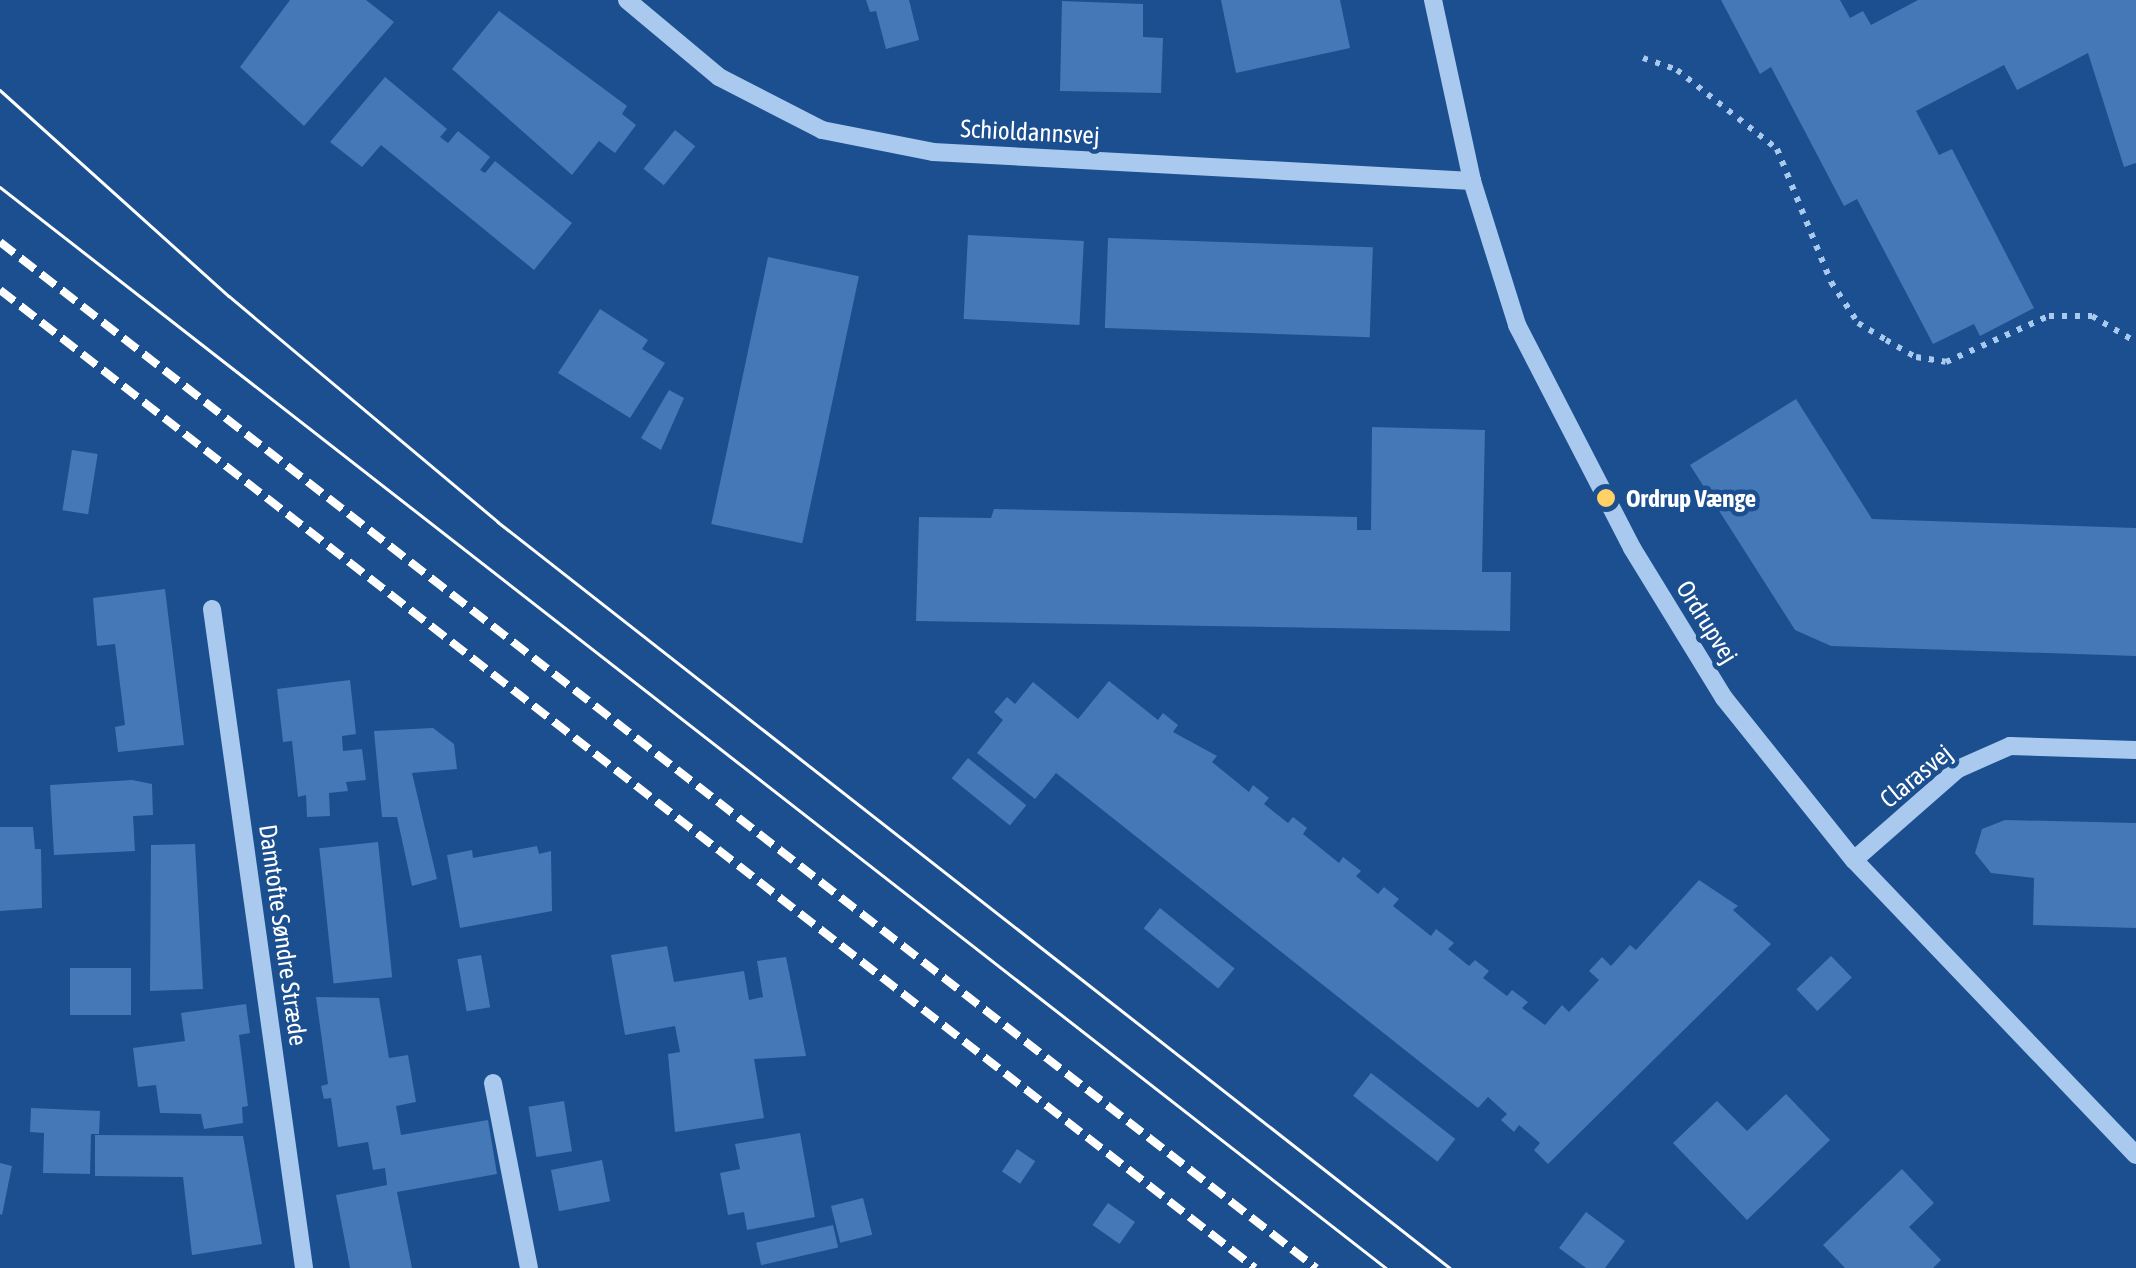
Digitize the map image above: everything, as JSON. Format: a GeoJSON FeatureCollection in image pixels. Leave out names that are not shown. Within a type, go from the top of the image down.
{"type":"FeatureCollection","features":[{"type":"Feature","properties":{"kind":"street","name":"Schioldannsvej"},"geometry":{"type":"LineString","coordinates":[[627,0],[720,77],[838,133],[933,152],[1472,181]]}},
{"type":"Feature","properties":{"kind":"street","name":"Ordrupvej"},"geometry":{"type":"LineString","coordinates":[[1433,0],[1472,181],[1517,326],[1632,548],[1724,698],[1854,860],[2136,1155]]}},
{"type":"Feature","properties":{"kind":"street","name":"Damtofte Søndre Stræde"},"geometry":{"type":"LineString","coordinates":[[212,609],[304,1268]]}},
{"type":"Feature","properties":{"kind":"street","name":"Clarasvej"},"geometry":{"type":"LineString","coordinates":[[1854,860],[1958,768],[2010,746],[2136,750]]}},
{"type":"Feature","properties":{"kind":"street"},"geometry":{"type":"LineString","coordinates":[[493,1083],[529,1268]]}},
{"type":"Feature","properties":{"kind":"path"},"geometry":{"type":"LineString","coordinates":[[1643,58],[1677,70],[1777,150],[1831,282],[1858,323],[1901,349],[1946,362],[2049,316],[2092,316],[2136,342]]}},
{"type":"Feature","properties":{"kind":"building"},"geometry":{"type":"Polygon","coordinates":[[[290,0],[366,0],[394,22],[304,126],[240,67],[290,0]]]}},
{"type":"Feature","properties":{"kind":"building"},"geometry":{"type":"Polygon","coordinates":[[[866,0],[909,0],[919,40],[886,49],[876,11],[870,12],[866,0]]]}},
{"type":"Feature","properties":{"kind":"building"},"geometry":{"type":"Polygon","coordinates":[[[1221,0],[1340,0],[1350,48],[1236,73],[1221,0]]]}},
{"type":"Feature","properties":{"kind":"building"},"geometry":{"type":"Polygon","coordinates":[[[1721,0],[1840,0],[1850,18],[1863,11],[1871,25],[1918,0],[2136,0],[2136,163],[2124,167],[2088,53],[2017,90],[2004,65],[1916,111],[1939,155],[1952,149],[2034,308],[1980,336],[1974,324],[1933,344],[1857,199],[1844,206],[1771,67],[1760,74],[1721,0]]]}},
{"type":"Feature","properties":{"kind":"building"},"geometry":{"type":"Polygon","coordinates":[[[1062,1],[1143,4],[1143,37],[1163,38],[1161,93],[1060,91],[1062,1]]]}},
{"type":"Feature","properties":{"kind":"building"},"geometry":{"type":"Polygon","coordinates":[[[499,11],[627,106],[622,114],[636,125],[615,153],[599,141],[572,175],[452,69],[499,11]]]}},
{"type":"Feature","properties":{"kind":"building"},"geometry":{"type":"Polygon","coordinates":[[[385,77],[447,129],[440,137],[448,143],[458,131],[490,157],[480,170],[485,173],[495,161],[572,223],[534,270],[381,145],[362,167],[330,142],[385,77]]]}},
{"type":"Feature","properties":{"kind":"building"},"geometry":{"type":"Polygon","coordinates":[[[675,130],[695,146],[664,185],[644,169],[675,130]]]}},
{"type":"Feature","properties":{"kind":"building"},"geometry":{"type":"Polygon","coordinates":[[[968,235],[1084,241],[1079,325],[964,319],[968,235]]]}},
{"type":"Feature","properties":{"kind":"building"},"geometry":{"type":"Polygon","coordinates":[[[1108,238],[1373,247],[1370,337],[1105,328],[1108,238]]]}},
{"type":"Feature","properties":{"kind":"building"},"geometry":{"type":"Polygon","coordinates":[[[768,257],[859,276],[802,543],[711,524],[768,257]]]}},
{"type":"Feature","properties":{"kind":"building"},"geometry":{"type":"Polygon","coordinates":[[[600,309],[648,340],[642,349],[665,363],[630,418],[558,373],[600,309]]]}},
{"type":"Feature","properties":{"kind":"building"},"geometry":{"type":"Polygon","coordinates":[[[669,390],[684,398],[661,450],[641,438],[669,390]]]}},
{"type":"Feature","properties":{"kind":"building"},"geometry":{"type":"Polygon","coordinates":[[[1796,399],[1872,519],[2136,528],[2136,656],[1831,646],[1795,630],[1690,465],[1796,399]]]}},
{"type":"Feature","properties":{"kind":"building"},"geometry":{"type":"Polygon","coordinates":[[[1372,427],[1485,430],[1482,572],[1511,572],[1510,631],[916,621],[919,517],[991,518],[994,509],[1357,517],[1357,530],[1371,530],[1372,427]]]}},
{"type":"Feature","properties":{"kind":"building"},"geometry":{"type":"Polygon","coordinates":[[[72,450],[98,454],[88,514],[62,510],[72,450]]]}},
{"type":"Feature","properties":{"kind":"building"},"geometry":{"type":"Polygon","coordinates":[[[165,589],[184,745],[118,752],[115,727],[125,725],[115,644],[97,646],[93,598],[165,589]]]}},
{"type":"Feature","properties":{"kind":"building"},"geometry":{"type":"Polygon","coordinates":[[[350,680],[356,734],[342,736],[343,751],[362,749],[366,780],[346,782],[348,791],[329,793],[330,816],[307,817],[306,795],[298,797],[292,741],[283,742],[277,689],[350,680]]]}},
{"type":"Feature","properties":{"kind":"building"},"geometry":{"type":"Polygon","coordinates":[[[1109,681],[1158,720],[1163,713],[1178,725],[1173,732],[1217,756],[1212,762],[1249,792],[1253,785],[1269,798],[1264,804],[1288,823],[1293,817],[1307,828],[1303,834],[1339,863],[1343,857],[1361,871],[1356,876],[1378,894],[1384,887],[1399,899],[1393,906],[1431,936],[1436,929],[1454,943],[1448,949],[1469,966],[1475,960],[1489,971],[1483,978],[1507,996],[1512,990],[1528,1002],[1522,1008],[1545,1025],[1562,1005],[1569,1012],[1599,980],[1589,971],[1602,957],[1611,966],[1630,945],[1636,950],[1699,880],[1738,906],[1733,910],[1771,944],[1548,1164],[1534,1150],[1540,1143],[1519,1125],[1514,1132],[1501,1120],[1507,1114],[1488,1097],[1478,1108],[1056,773],[1035,799],[977,753],[1003,720],[994,712],[1007,697],[1015,704],[1033,682],[1078,719],[1109,681]]]}},
{"type":"Feature","properties":{"kind":"building"},"geometry":{"type":"Polygon","coordinates":[[[433,728],[454,744],[457,769],[412,773],[437,879],[412,886],[397,817],[382,817],[374,731],[433,728]]]}},
{"type":"Feature","properties":{"kind":"building"},"geometry":{"type":"Polygon","coordinates":[[[968,758],[1026,805],[1010,825],[952,778],[968,758]]]}},
{"type":"Feature","properties":{"kind":"building"},"geometry":{"type":"Polygon","coordinates":[[[132,780],[152,784],[153,815],[133,816],[135,851],[54,855],[50,785],[132,780]]]}},
{"type":"Feature","properties":{"kind":"building"},"geometry":{"type":"Polygon","coordinates":[[[2005,820],[2136,823],[2136,928],[2033,925],[2034,878],[1991,873],[1975,853],[1982,829],[2005,820]]]}},
{"type":"Feature","properties":{"kind":"building"},"geometry":{"type":"Polygon","coordinates":[[[0,827],[33,827],[35,849],[41,849],[42,908],[0,911],[0,827]]]}},
{"type":"Feature","properties":{"kind":"building"},"geometry":{"type":"Polygon","coordinates":[[[378,842],[392,977],[334,983],[319,848],[378,842]]]}},
{"type":"Feature","properties":{"kind":"building"},"geometry":{"type":"Polygon","coordinates":[[[195,844],[203,989],[150,991],[151,845],[195,844]]]}},
{"type":"Feature","properties":{"kind":"building"},"geometry":{"type":"Polygon","coordinates":[[[537,846],[539,854],[551,851],[552,911],[460,928],[447,855],[472,850],[473,858],[537,846]]]}},
{"type":"Feature","properties":{"kind":"building"},"geometry":{"type":"Polygon","coordinates":[[[1160,908],[1235,968],[1218,989],[1144,928],[1160,908]]]}},
{"type":"Feature","properties":{"kind":"building"},"geometry":{"type":"Polygon","coordinates":[[[667,946],[674,982],[744,971],[749,1000],[763,997],[757,961],[786,957],[806,1056],[754,1059],[764,1118],[675,1132],[668,1054],[680,1052],[675,1026],[625,1035],[611,955],[667,946]]]}},
{"type":"Feature","properties":{"kind":"building"},"geometry":{"type":"Polygon","coordinates":[[[481,955],[490,1007],[467,1011],[457,959],[481,955]]]}},
{"type":"Feature","properties":{"kind":"building"},"geometry":{"type":"Polygon","coordinates":[[[1831,956],[1852,978],[1817,1011],[1796,989],[1831,956]]]}},
{"type":"Feature","properties":{"kind":"building"},"geometry":{"type":"Polygon","coordinates":[[[70,968],[131,968],[131,1015],[70,1015],[70,968]]]}},
{"type":"Feature","properties":{"kind":"building"},"geometry":{"type":"Polygon","coordinates":[[[316,997],[379,998],[389,1058],[408,1055],[416,1102],[396,1106],[401,1135],[488,1120],[497,1174],[397,1192],[412,1268],[350,1268],[336,1195],[387,1185],[385,1168],[373,1170],[368,1142],[338,1147],[331,1098],[324,1099],[321,1086],[328,1084],[316,997]]]}},
{"type":"Feature","properties":{"kind":"building"},"geometry":{"type":"Polygon","coordinates":[[[246,1004],[250,1033],[239,1035],[248,1106],[242,1107],[243,1123],[204,1129],[201,1114],[160,1113],[156,1085],[138,1087],[133,1048],[185,1041],[181,1013],[246,1004]]]}},
{"type":"Feature","properties":{"kind":"building"},"geometry":{"type":"Polygon","coordinates":[[[1371,1073],[1455,1139],[1437,1162],[1353,1096],[1371,1073]]]}},
{"type":"Feature","properties":{"kind":"building"},"geometry":{"type":"Polygon","coordinates":[[[1786,1094],[1830,1140],[1747,1220],[1673,1143],[1717,1101],[1747,1131],[1786,1094]]]}},
{"type":"Feature","properties":{"kind":"building"},"geometry":{"type":"Polygon","coordinates":[[[564,1101],[572,1151],[536,1157],[528,1107],[564,1101]]]}},
{"type":"Feature","properties":{"kind":"building"},"geometry":{"type":"Polygon","coordinates":[[[31,1108],[100,1111],[99,1134],[91,1134],[90,1174],[43,1173],[44,1133],[30,1132],[31,1108]]]}},
{"type":"Feature","properties":{"kind":"building"},"geometry":{"type":"Polygon","coordinates":[[[800,1133],[815,1217],[747,1230],[744,1212],[728,1215],[720,1173],[740,1169],[735,1144],[800,1133]]]}},
{"type":"Feature","properties":{"kind":"building"},"geometry":{"type":"Polygon","coordinates":[[[95,1135],[243,1136],[262,1244],[192,1255],[183,1177],[95,1176],[95,1135]]]}},
{"type":"Feature","properties":{"kind":"building"},"geometry":{"type":"Polygon","coordinates":[[[1017,1149],[1035,1161],[1020,1184],[1002,1171],[1017,1149]]]}},
{"type":"Feature","properties":{"kind":"building"},"geometry":{"type":"Polygon","coordinates":[[[602,1160],[610,1201],[559,1211],[551,1170],[602,1160]]]}},
{"type":"Feature","properties":{"kind":"building"},"geometry":{"type":"Polygon","coordinates":[[[0,1163],[12,1166],[2,1215],[0,1214],[0,1163]]]}},
{"type":"Feature","properties":{"kind":"building"},"geometry":{"type":"Polygon","coordinates":[[[1902,1169],[1934,1203],[1909,1227],[1941,1260],[1933,1268],[1845,1268],[1823,1245],[1902,1169]]]}},
{"type":"Feature","properties":{"kind":"building"},"geometry":{"type":"Polygon","coordinates":[[[863,1198],[872,1235],[840,1243],[831,1206],[863,1198]]]}},
{"type":"Feature","properties":{"kind":"building"},"geometry":{"type":"Polygon","coordinates":[[[1108,1203],[1135,1222],[1120,1244],[1093,1225],[1108,1203]]]}},
{"type":"Feature","properties":{"kind":"building"},"geometry":{"type":"Polygon","coordinates":[[[1586,1212],[1625,1241],[1605,1268],[1586,1268],[1559,1248],[1586,1212]]]}},
{"type":"Feature","properties":{"kind":"building"},"geometry":{"type":"Polygon","coordinates":[[[833,1225],[838,1247],[761,1265],[756,1243],[833,1225]]]}},
{"type":"Feature","properties":{"kind":"tram line"},"geometry":{"type":"LineString","coordinates":[[0,90],[229,296],[498,522],[1450,1268]]}},
{"type":"Feature","properties":{"kind":"tram line"},"geometry":{"type":"LineString","coordinates":[[0,187],[1386,1268]]}},
{"type":"Feature","properties":{"kind":"railway"},"geometry":{"type":"LineString","coordinates":[[0,242],[1316,1268]]}},
{"type":"Feature","properties":{"kind":"railway"},"geometry":{"type":"LineString","coordinates":[[0,290],[1255,1268]]}},
{"type":"Feature","properties":{"kind":"place","name":"Ordrup Vænge"},"geometry":{"type":"Point","coordinates":[1606,498]}}]}
